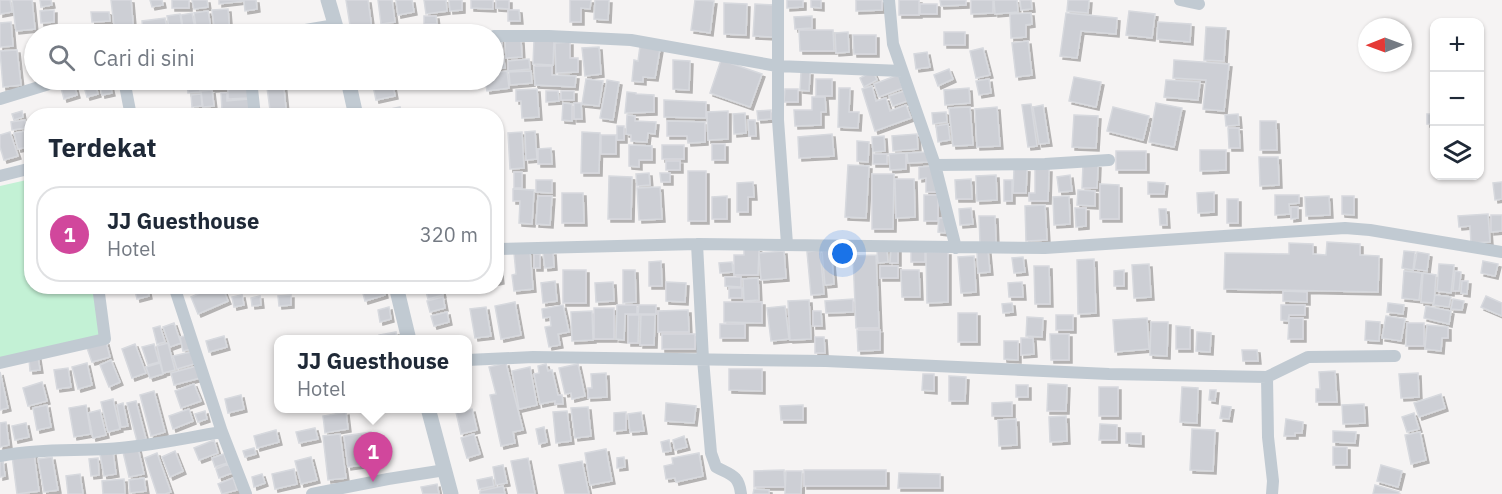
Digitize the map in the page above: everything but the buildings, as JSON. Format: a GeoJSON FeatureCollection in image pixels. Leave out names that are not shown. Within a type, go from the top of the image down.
{"type":"FeatureCollection","features":[{"type":"Feature","properties":{"kind":"street"},"geometry":{"type":"LineString","coordinates":[[328,0],[334,24]]}},
{"type":"Feature","properties":{"kind":"street"},"geometry":{"type":"LineString","coordinates":[[778,0],[778,120],[787,244]]}},
{"type":"Feature","properties":{"kind":"street"},"geometry":{"type":"LineString","coordinates":[[889,0],[892,38],[935,165],[956,248]]}},
{"type":"Feature","properties":{"kind":"street"},"geometry":{"type":"LineString","coordinates":[[1180,0],[1199,4]]}},
{"type":"Feature","properties":{"kind":"street"},"geometry":{"type":"LineString","coordinates":[[504,36],[631,40],[777,66],[902,71]]}},
{"type":"Feature","properties":{"kind":"street"},"geometry":{"type":"LineString","coordinates":[[0,99],[29,90]]}},
{"type":"Feature","properties":{"kind":"street"},"geometry":{"type":"LineString","coordinates":[[126,90],[129,108]]}},
{"type":"Feature","properties":{"kind":"street"},"geometry":{"type":"LineString","coordinates":[[252,90],[254,108]]}},
{"type":"Feature","properties":{"kind":"street"},"geometry":{"type":"LineString","coordinates":[[350,90],[354,108]]}},
{"type":"Feature","properties":{"kind":"street"},"geometry":{"type":"LineString","coordinates":[[935,165],[1045,164],[1109,160]]}},
{"type":"Feature","properties":{"kind":"street"},"geometry":{"type":"LineString","coordinates":[[0,176],[24,170]]}},
{"type":"Feature","properties":{"kind":"street"},"geometry":{"type":"LineString","coordinates":[[504,249],[697,244],[1045,248],[1345,228],[1370,230],[1502,252]]}},
{"type":"Feature","properties":{"kind":"street"},"geometry":{"type":"LineString","coordinates":[[697,244],[703,359],[713,463],[716,467],[736,477],[741,494]]}},
{"type":"Feature","properties":{"kind":"street"},"geometry":{"type":"LineString","coordinates":[[0,363],[105,339],[99,294]]}},
{"type":"Feature","properties":{"kind":"street"},"geometry":{"type":"LineString","coordinates":[[177,294],[222,432],[246,494]]}},
{"type":"Feature","properties":{"kind":"street"},"geometry":{"type":"LineString","coordinates":[[398,294],[408,335]]}},
{"type":"Feature","properties":{"kind":"street"},"geometry":{"type":"LineString","coordinates":[[472,360],[533,357],[826,361],[1109,374],[1267,376],[1308,357],[1395,356]]}},
{"type":"Feature","properties":{"kind":"street"},"geometry":{"type":"LineString","coordinates":[[1267,376],[1272,494]]}},
{"type":"Feature","properties":{"kind":"street"},"geometry":{"type":"LineString","coordinates":[[429,413],[451,494]]}},
{"type":"Feature","properties":{"kind":"street"},"geometry":{"type":"LineString","coordinates":[[0,456],[119,448],[222,432]]}},
{"type":"Feature","properties":{"kind":"street"},"geometry":{"type":"LineString","coordinates":[[312,494],[445,470]]}},
{"type":"Feature","properties":{"kind":"green space"},"geometry":{"type":"Polygon","coordinates":[[[24,181],[24,294],[94,294],[102,336],[0,359],[0,186],[24,181]]]}},
{"type":"Feature","properties":{"kind":"place","name":"JJ Guesthouse"},"geometry":{"type":"Point","coordinates":[373,482]}}]}
